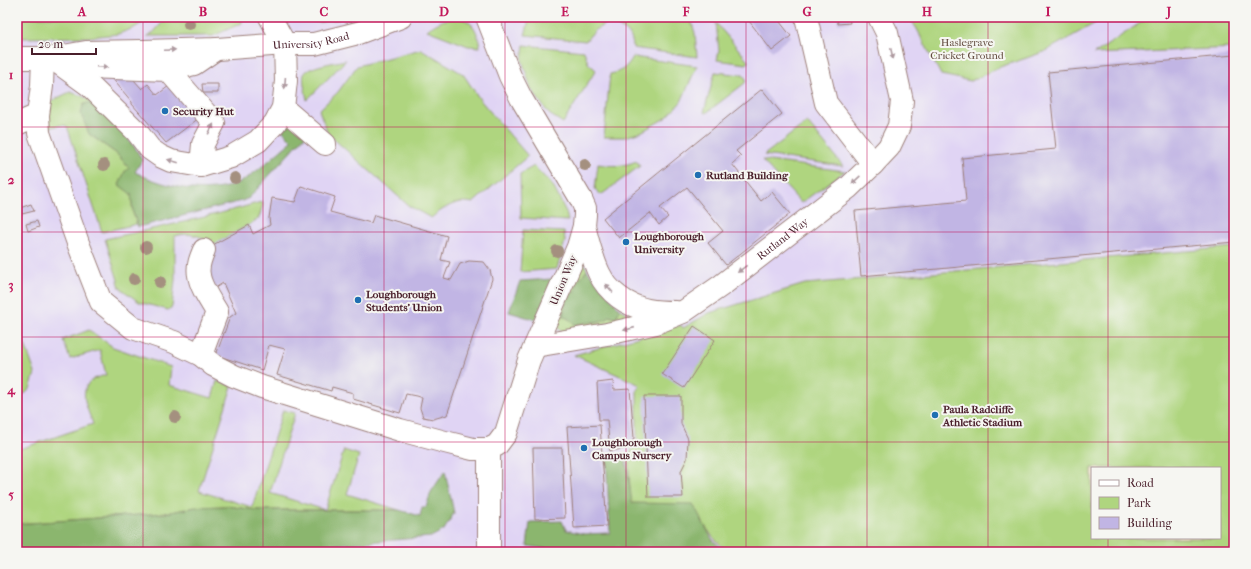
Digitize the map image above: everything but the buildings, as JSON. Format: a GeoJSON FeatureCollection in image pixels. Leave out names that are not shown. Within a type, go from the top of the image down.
{"type":"FeatureCollection","features":[{"type":"Feature","properties":{"kind":"street"},"geometry":{"type":"LineString","coordinates":[[270,17],[285,44],[286,81],[283,108],[276,124],[258,141],[231,157],[200,166],[171,161],[150,149],[137,132],[89,85],[48,58],[38,115],[39,133],[78,243],[101,302],[133,328],[174,342],[201,355],[213,365],[234,376],[262,387],[400,430],[473,449],[489,449],[489,552]]}},
{"type":"Feature","properties":{"kind":"street","name":"University Road"},"geometry":{"type":"LineString","coordinates":[[17,58],[48,58],[86,52],[217,49],[285,44],[314,44],[358,33],[401,17]]}},
{"type":"Feature","properties":{"kind":"street","name":"Union Way"},"geometry":{"type":"LineString","coordinates":[[487,17],[510,76],[521,98],[581,199],[584,208],[584,226],[578,247],[535,346],[506,433],[497,445],[489,449]]}},
{"type":"Feature","properties":{"kind":"street"},"geometry":{"type":"LineString","coordinates":[[806,17],[826,104],[873,164]]}},
{"type":"Feature","properties":{"kind":"street","name":"Rutland Way"},"geometry":{"type":"LineString","coordinates":[[535,346],[607,334],[649,325],[683,312],[718,281],[848,188],[907,128],[887,33],[879,17]]}},
{"type":"Feature","properties":{"kind":"street","name":"University Road"},"geometry":{"type":"LineString","coordinates":[[48,58],[87,67],[168,70],[194,64],[217,49]]}},
{"type":"Feature","properties":{"kind":"street"},"geometry":{"type":"LineString","coordinates":[[168,70],[214,123],[203,144],[200,166]]}},
{"type":"Feature","properties":{"kind":"street"},"geometry":{"type":"LineString","coordinates":[[283,108],[326,144]]}},
{"type":"Feature","properties":{"kind":"street"},"geometry":{"type":"LineString","coordinates":[[17,124],[38,115]]}},
{"type":"Feature","properties":{"kind":"street"},"geometry":{"type":"LineString","coordinates":[[584,226],[599,275],[606,286],[615,294],[636,307],[660,312],[683,312]]}},
{"type":"Feature","properties":{"kind":"street"},"geometry":{"type":"LineString","coordinates":[[201,355],[217,312],[203,286],[199,275],[200,260],[204,250]]}},
{"type":"Feature","properties":{"kind":"shaded area","name":"Loughborough University"},"geometry":{"type":"Polygon","coordinates":[[[17,17],[1234,17],[1234,552],[17,552],[17,17]]]}},
{"type":"Feature","properties":{"kind":"green space"},"geometry":{"type":"Polygon","coordinates":[[[17,17],[152,17],[134,28],[118,34],[90,37],[17,38],[17,17]]]}},
{"type":"Feature","properties":{"kind":"green space"},"geometry":{"type":"Polygon","coordinates":[[[167,17],[242,17],[242,23],[213,36],[147,36],[153,33],[167,17]]]}},
{"type":"Feature","properties":{"kind":"green space"},"geometry":{"type":"Polygon","coordinates":[[[304,17],[338,17],[339,19],[321,22],[307,21],[304,17]]]}},
{"type":"Feature","properties":{"kind":"green space"},"geometry":{"type":"Polygon","coordinates":[[[530,17],[608,17],[607,23],[595,30],[586,41],[525,35],[530,17]]]}},
{"type":"Feature","properties":{"kind":"green space"},"geometry":{"type":"Polygon","coordinates":[[[617,17],[690,17],[695,33],[697,57],[633,48],[632,40],[629,34],[616,26],[617,17]]]}},
{"type":"Feature","properties":{"kind":"green space","name":"Haslegrave Cricket Ground"},"geometry":{"type":"Polygon","coordinates":[[[909,17],[1106,17],[1044,52],[1000,67],[971,81],[941,75],[917,29],[909,17]]]}},
{"type":"Feature","properties":{"kind":"green space"},"geometry":{"type":"Polygon","coordinates":[[[1149,17],[1234,17],[1234,48],[1094,54],[1149,17]]]}},
{"type":"Feature","properties":{"kind":"green space"},"geometry":{"type":"Polygon","coordinates":[[[458,18],[468,21],[471,24],[478,37],[480,47],[468,46],[427,30],[443,20],[458,18]]]}},
{"type":"Feature","properties":{"kind":"green space"},"geometry":{"type":"Polygon","coordinates":[[[716,23],[746,58],[748,62],[746,64],[717,60],[719,51],[716,23]]]}},
{"type":"Feature","properties":{"kind":"green space"},"geometry":{"type":"Polygon","coordinates":[[[524,45],[584,51],[588,63],[596,70],[563,123],[549,114],[531,89],[522,60],[524,45]]]}},
{"type":"Feature","properties":{"kind":"green space"},"geometry":{"type":"Polygon","coordinates":[[[421,49],[463,74],[481,101],[528,156],[473,203],[461,202],[450,205],[431,218],[409,206],[328,134],[319,110],[338,92],[357,66],[421,49]]]}},
{"type":"Feature","properties":{"kind":"green space"},"geometry":{"type":"Polygon","coordinates":[[[633,57],[697,66],[681,102],[667,117],[641,132],[625,137],[604,137],[610,74],[618,72],[624,68],[629,64],[633,57]]]}},
{"type":"Feature","properties":{"kind":"green space"},"geometry":{"type":"Polygon","coordinates":[[[346,60],[307,100],[303,80],[304,74],[311,69],[323,65],[346,60]]]}},
{"type":"Feature","properties":{"kind":"green space"},"geometry":{"type":"Polygon","coordinates":[[[715,72],[743,75],[746,79],[745,83],[706,113],[704,112],[715,72]]]}},
{"type":"Feature","properties":{"kind":"green space"},"geometry":{"type":"Polygon","coordinates":[[[70,92],[92,101],[89,134],[117,154],[129,168],[133,213],[137,224],[102,232],[67,126],[61,125],[47,128],[46,108],[55,99],[70,92]]]}},
{"type":"Feature","properties":{"kind":"green space"},"geometry":{"type":"Polygon","coordinates":[[[92,101],[118,126],[136,149],[142,160],[135,172],[161,183],[191,189],[206,190],[221,188],[235,184],[247,178],[292,141],[282,130],[291,124],[306,135],[249,198],[138,227],[133,213],[131,194],[119,185],[125,171],[129,168],[117,154],[89,134],[81,114],[83,105],[92,101]]]}},
{"type":"Feature","properties":{"kind":"green space"},"geometry":{"type":"Polygon","coordinates":[[[807,122],[843,166],[764,155],[807,122]]]}},
{"type":"Feature","properties":{"kind":"green space"},"geometry":{"type":"Polygon","coordinates":[[[762,160],[845,171],[801,203],[762,160]]]}},
{"type":"Feature","properties":{"kind":"green space"},"geometry":{"type":"Polygon","coordinates":[[[636,161],[640,166],[601,195],[595,189],[598,164],[617,166],[636,161]]]}},
{"type":"Feature","properties":{"kind":"green space"},"geometry":{"type":"Polygon","coordinates":[[[534,166],[553,186],[566,212],[568,221],[521,218],[520,174],[534,166]]]}},
{"type":"Feature","properties":{"kind":"green space"},"geometry":{"type":"Polygon","coordinates":[[[261,202],[263,204],[259,218],[215,244],[191,234],[175,236],[175,280],[172,307],[168,310],[139,302],[120,288],[105,239],[203,217],[261,202]]]}},
{"type":"Feature","properties":{"kind":"green space"},"geometry":{"type":"Polygon","coordinates":[[[523,230],[564,232],[565,241],[557,269],[520,272],[523,230]]]}},
{"type":"Feature","properties":{"kind":"green space","name":"Paula Radcliffe Athletic Stadium"},"geometry":{"type":"Polygon","coordinates":[[[1234,247],[1234,552],[727,552],[712,536],[692,507],[631,505],[628,457],[637,441],[637,390],[640,385],[574,355],[681,325],[683,328],[709,313],[805,284],[1234,247]]]}},
{"type":"Feature","properties":{"kind":"green space"},"geometry":{"type":"Polygon","coordinates":[[[581,255],[587,270],[576,291],[569,294],[563,316],[575,325],[581,323],[598,322],[609,316],[616,318],[620,309],[633,316],[571,333],[564,333],[559,329],[556,325],[581,255]]]}},
{"type":"Feature","properties":{"kind":"green space"},"geometry":{"type":"Polygon","coordinates":[[[587,270],[620,309],[616,318],[609,316],[607,319],[575,325],[563,316],[564,311],[569,295],[576,291],[576,283],[587,270]]]}},
{"type":"Feature","properties":{"kind":"green space"},"geometry":{"type":"Polygon","coordinates":[[[553,279],[536,320],[509,312],[520,281],[553,279]]]}},
{"type":"Feature","properties":{"kind":"green space"},"geometry":{"type":"Polygon","coordinates":[[[89,330],[113,347],[171,367],[169,385],[212,398],[217,381],[232,386],[199,491],[252,507],[283,410],[295,413],[270,493],[325,510],[257,510],[226,506],[196,507],[166,513],[17,524],[17,450],[93,424],[86,406],[84,394],[89,383],[94,379],[106,375],[100,350],[70,359],[63,340],[89,330]]]}},
{"type":"Feature","properties":{"kind":"green space"},"geometry":{"type":"Polygon","coordinates":[[[23,339],[35,373],[30,389],[26,393],[17,396],[17,342],[23,339]]]}},
{"type":"Feature","properties":{"kind":"green space"},"geometry":{"type":"Polygon","coordinates":[[[344,450],[359,455],[347,494],[399,510],[325,510],[344,450]]]}},
{"type":"Feature","properties":{"kind":"green space"},"geometry":{"type":"Polygon","coordinates":[[[625,454],[632,503],[693,504],[712,539],[725,552],[568,552],[527,546],[530,522],[562,521],[566,530],[584,534],[610,533],[606,456],[625,454]]]}},
{"type":"Feature","properties":{"kind":"green space"},"geometry":{"type":"Polygon","coordinates":[[[445,471],[454,513],[444,530],[431,537],[241,552],[17,552],[17,524],[166,513],[196,507],[226,506],[257,510],[399,510],[420,516],[422,507],[426,507],[431,492],[445,471]]]}},
{"type":"Feature","properties":{"kind":"place","name":"Security Hut"},"geometry":{"type":"Point","coordinates":[165,111]}},
{"type":"Feature","properties":{"kind":"place","name":"Rutland Building"},"geometry":{"type":"Point","coordinates":[698,175]}},
{"type":"Feature","properties":{"kind":"place","name":"Loughborough University"},"geometry":{"type":"Point","coordinates":[626,242]}},
{"type":"Feature","properties":{"kind":"place","name":"Loughborough Students' Union"},"geometry":{"type":"Point","coordinates":[358,300]}},
{"type":"Feature","properties":{"kind":"place","name":"Paula Radcliffe Athletic Stadium"},"geometry":{"type":"Point","coordinates":[935,415]}},
{"type":"Feature","properties":{"kind":"place","name":"Loughborough Campus Nursery"},"geometry":{"type":"Point","coordinates":[584,448]}}]}
